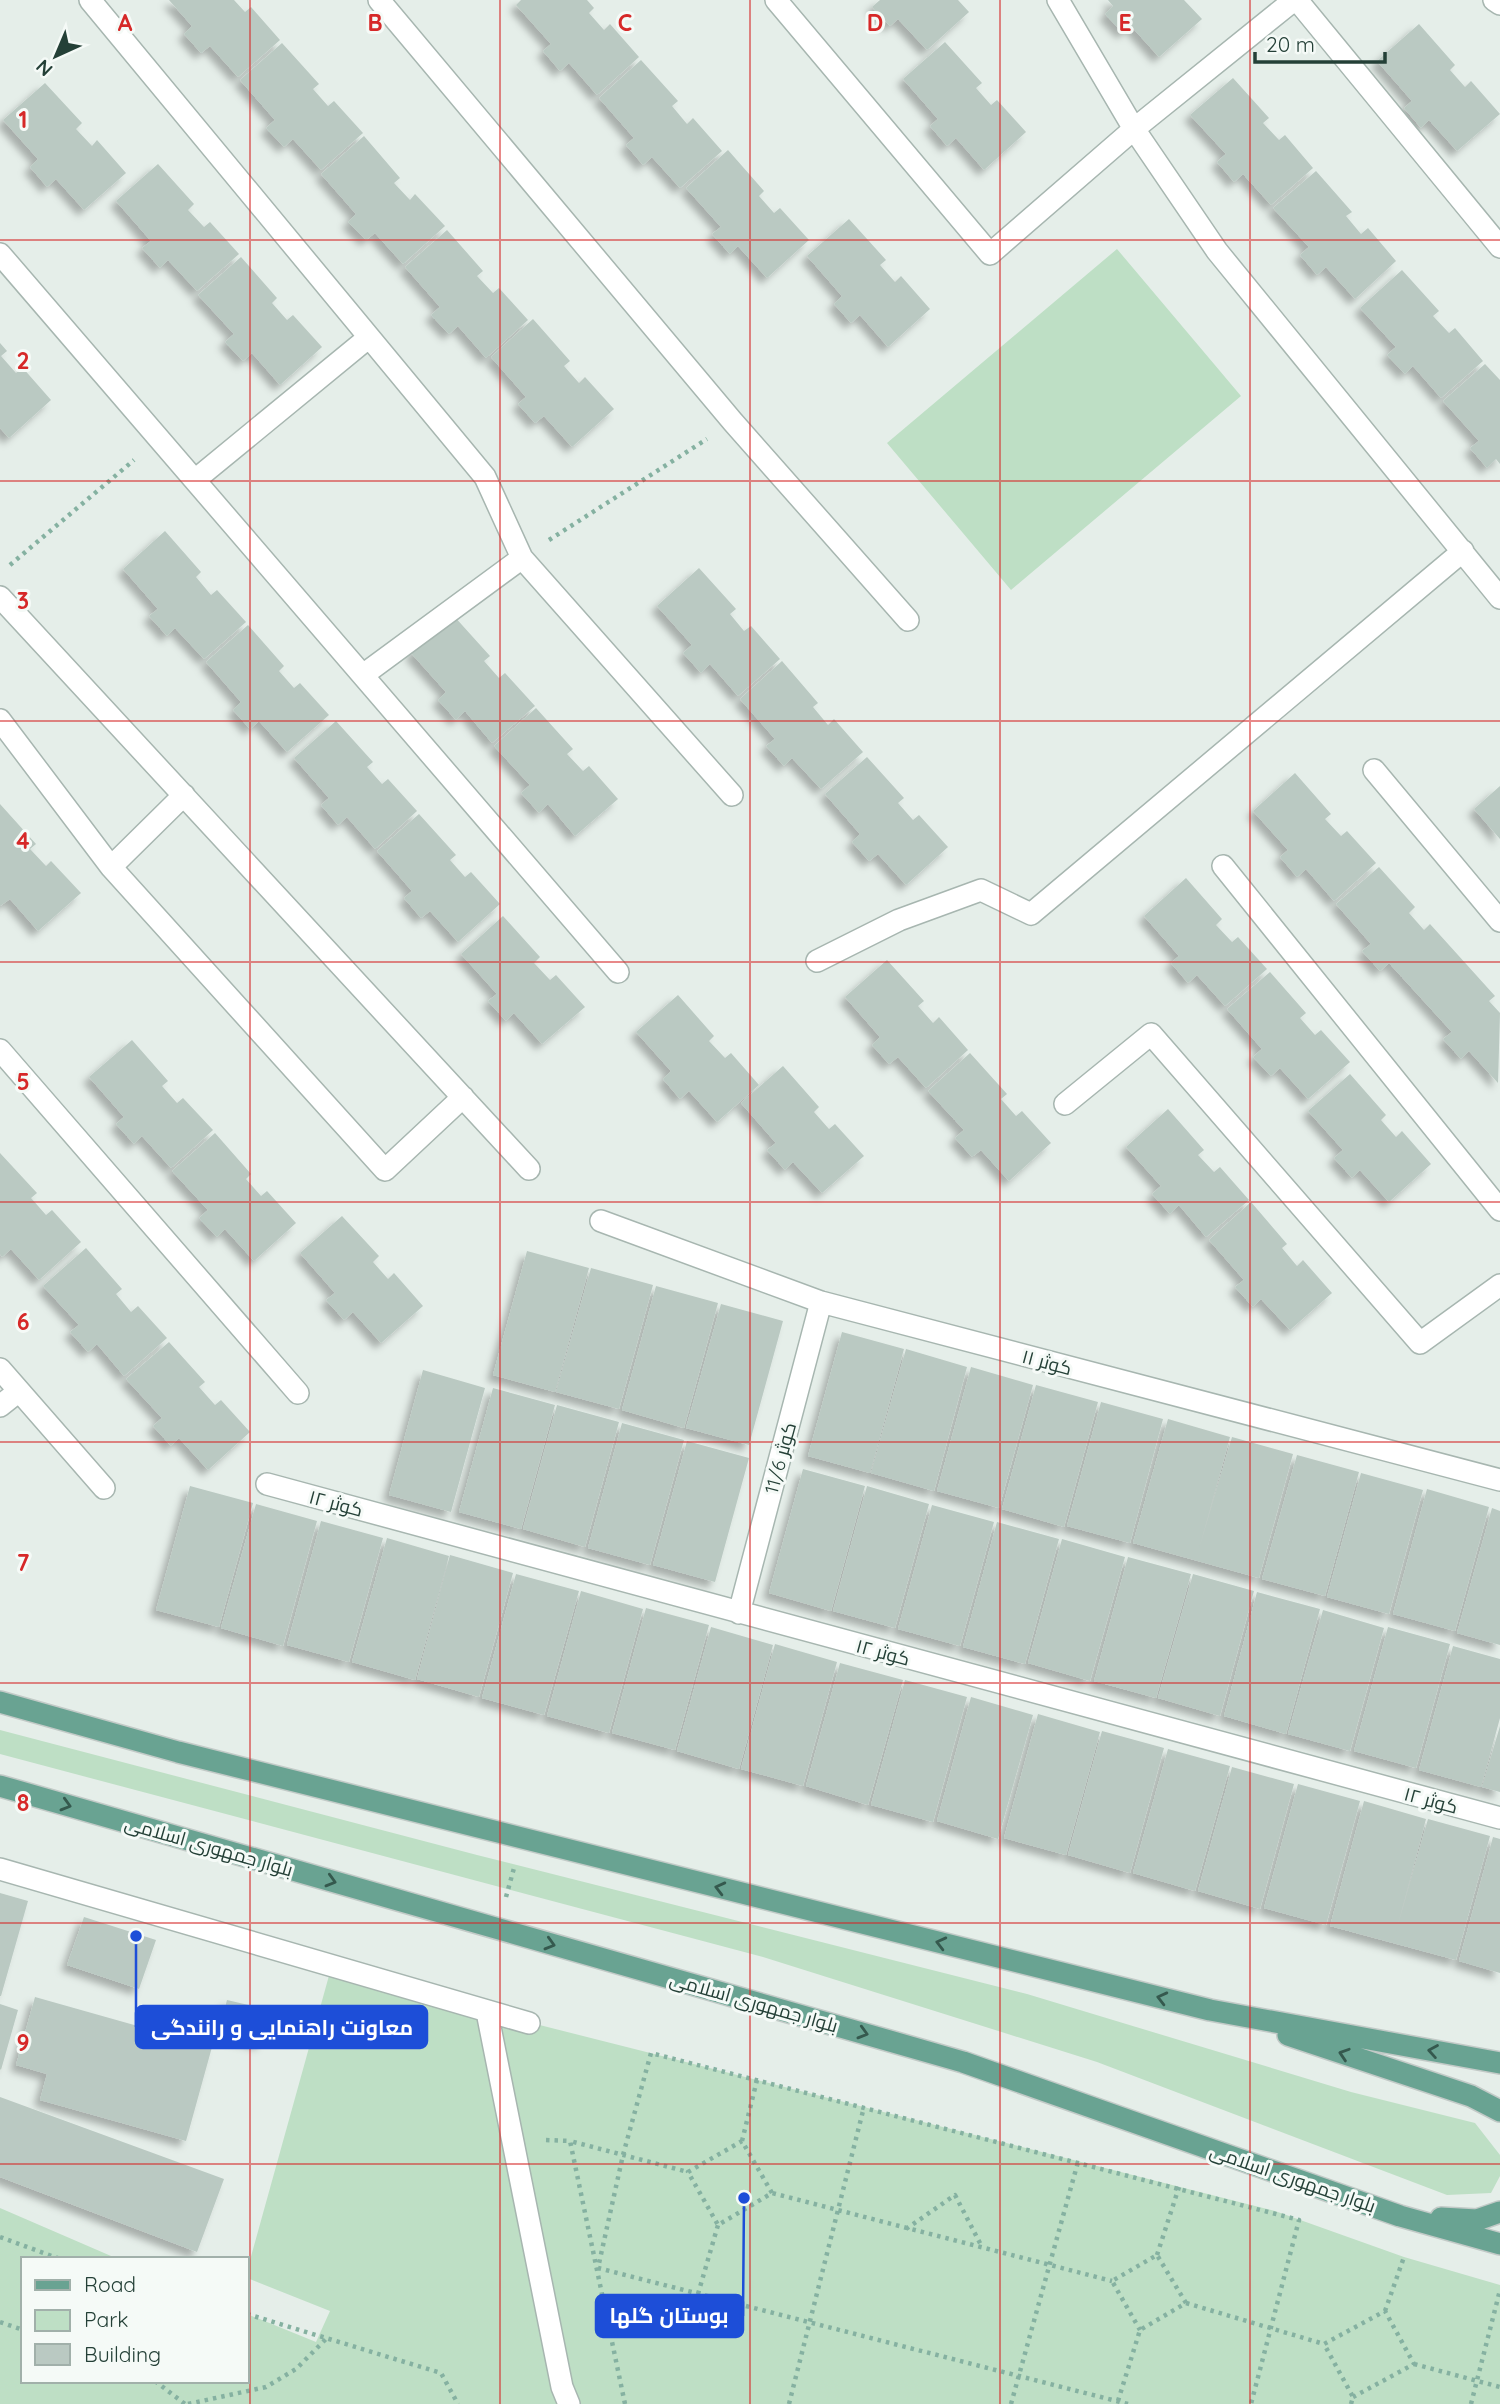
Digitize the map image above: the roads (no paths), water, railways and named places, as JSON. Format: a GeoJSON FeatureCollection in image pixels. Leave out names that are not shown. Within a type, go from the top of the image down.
{"type":"FeatureCollection","features":[{"type":"Feature","properties":{"kind":"main road"},"geometry":{"type":"LineString","coordinates":[[0,1702],[178,1752],[1210,2010],[1500,2063]]}},
{"type":"Feature","properties":{"kind":"main road","name":"بلوار جمهوری اسلامی"},"geometry":{"type":"LineString","coordinates":[[0,1786],[962,2062],[1401,2216],[1500,2244]]}},
{"type":"Feature","properties":{"kind":"main road"},"geometry":{"type":"LineString","coordinates":[[1210,2010],[1471,2096],[1500,2111]]}},
{"type":"Feature","properties":{"kind":"main road"},"geometry":{"type":"LineString","coordinates":[[1401,2216],[1477,2220],[1500,2212]]}},
{"type":"Feature","properties":{"kind":"street"},"geometry":{"type":"LineString","coordinates":[[90,0],[485,477],[522,558],[732,795]]}},
{"type":"Feature","properties":{"kind":"street"},"geometry":{"type":"LineString","coordinates":[[379,0],[733,422],[908,620]]}},
{"type":"Feature","properties":{"kind":"street"},"geometry":{"type":"LineString","coordinates":[[776,0],[990,254],[1134,129],[1296,0],[1500,247]]}},
{"type":"Feature","properties":{"kind":"street"},"geometry":{"type":"LineString","coordinates":[[1058,0],[1134,129],[1217,251],[1500,598]]}},
{"type":"Feature","properties":{"kind":"street"},"geometry":{"type":"LineString","coordinates":[[1494,0],[1500,4]]}},
{"type":"Feature","properties":{"kind":"street"},"geometry":{"type":"LineString","coordinates":[[0,254],[618,972]]}},
{"type":"Feature","properties":{"kind":"street"},"geometry":{"type":"LineString","coordinates":[[195,480],[368,338]]}},
{"type":"Feature","properties":{"kind":"street"},"geometry":{"type":"LineString","coordinates":[[817,961],[899,920],[981,890],[1031,914],[1463,551]]}},
{"type":"Feature","properties":{"kind":"street"},"geometry":{"type":"LineString","coordinates":[[363,675],[522,558]]}},
{"type":"Feature","properties":{"kind":"street"},"geometry":{"type":"LineString","coordinates":[[0,597],[529,1169]]}},
{"type":"Feature","properties":{"kind":"street"},"geometry":{"type":"LineString","coordinates":[[0,720],[111,867],[385,1170],[463,1097]]}},
{"type":"Feature","properties":{"kind":"street"},"geometry":{"type":"LineString","coordinates":[[1374,770],[1500,921]]}},
{"type":"Feature","properties":{"kind":"street"},"geometry":{"type":"LineString","coordinates":[[111,867],[184,795]]}},
{"type":"Feature","properties":{"kind":"street"},"geometry":{"type":"LineString","coordinates":[[1223,866],[1500,1210]]}},
{"type":"Feature","properties":{"kind":"street"},"geometry":{"type":"LineString","coordinates":[[1065,1104],[1151,1034],[1420,1343],[1500,1285]]}},
{"type":"Feature","properties":{"kind":"street"},"geometry":{"type":"LineString","coordinates":[[0,1050],[298,1393]]}},
{"type":"Feature","properties":{"kind":"street","name":"کوثر ۱۱"},"geometry":{"type":"LineString","coordinates":[[601,1221],[821,1302],[1500,1480]]}},
{"type":"Feature","properties":{"kind":"street","name":"کوثر 11/6"},"geometry":{"type":"LineString","coordinates":[[739,1613],[821,1302]]}},
{"type":"Feature","properties":{"kind":"street"},"geometry":{"type":"LineString","coordinates":[[0,1368],[104,1488]]}},
{"type":"Feature","properties":{"kind":"street"},"geometry":{"type":"LineString","coordinates":[[0,1406],[19,1391]]}},
{"type":"Feature","properties":{"kind":"street","name":"کوثر ۱۲"},"geometry":{"type":"LineString","coordinates":[[267,1485],[1500,1818]]}},
{"type":"Feature","properties":{"kind":"street"},"geometry":{"type":"LineString","coordinates":[[0,1869],[529,2023]]}},
{"type":"Feature","properties":{"kind":"street"},"geometry":{"type":"LineString","coordinates":[[487,2012],[562,2386],[569,2404]]}},
{"type":"Feature","properties":{"kind":"place","name":"معاونت راهنمایی و رانندگی"},"geometry":{"type":"Point","coordinates":[136,1936]}},
{"type":"Feature","properties":{"kind":"place","name":"بوستان گلها"},"geometry":{"type":"Point","coordinates":[744,2198]}}]}
